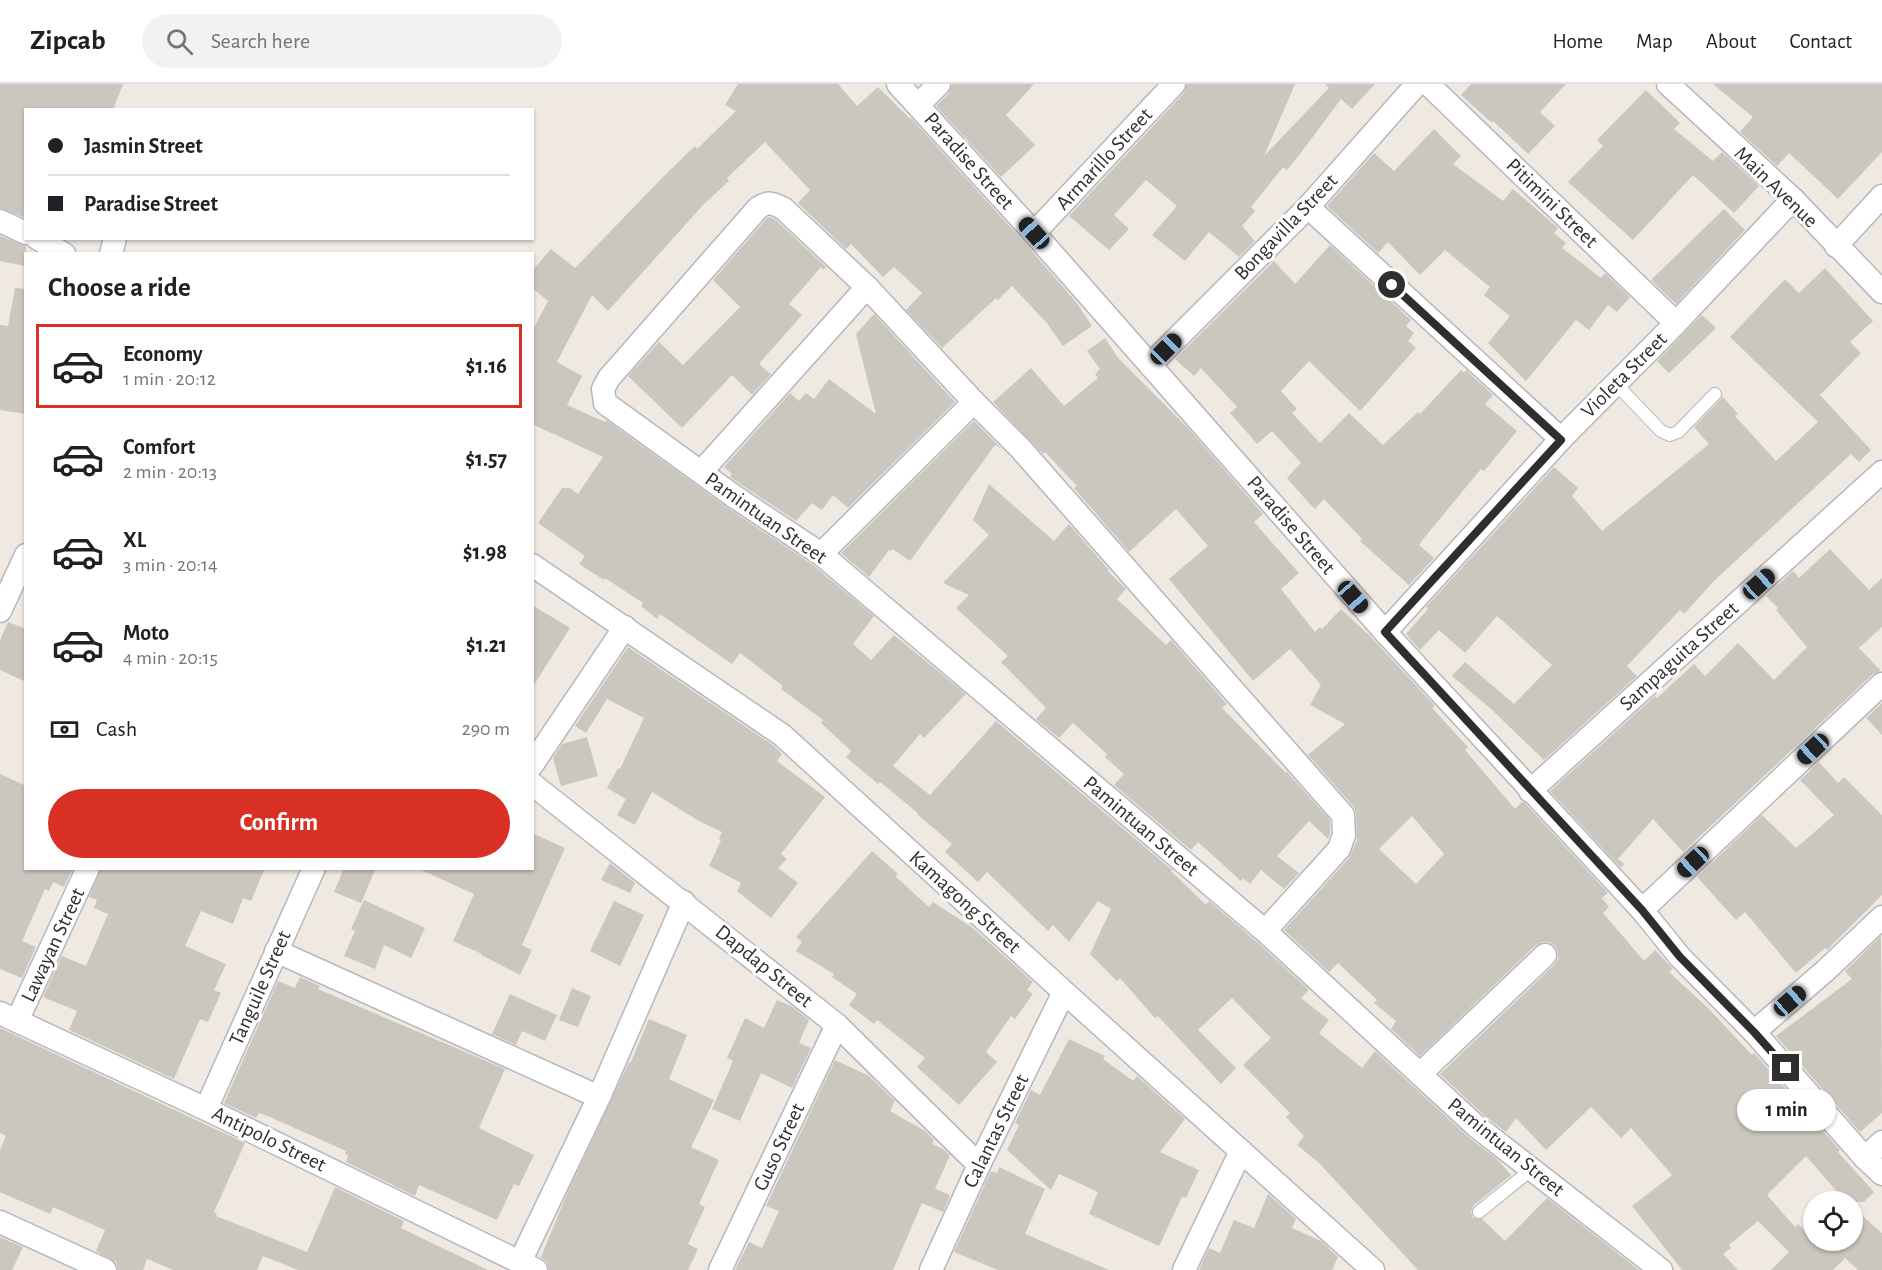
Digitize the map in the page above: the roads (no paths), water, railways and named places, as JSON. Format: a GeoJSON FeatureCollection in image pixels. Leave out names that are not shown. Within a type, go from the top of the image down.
{"type":"FeatureCollection","features":[{"type":"Feature","properties":{"kind":"street","name":"Paradise Street"},"geometry":{"type":"LineString","coordinates":[[898,84],[1034,233],[1385,632],[1642,910],[1680,957],[1754,1032],[1865,1158],[1882,1174]]}},
{"type":"Feature","properties":{"kind":"street"},"geometry":{"type":"LineString","coordinates":[[918,105],[939,84]]}},
{"type":"Feature","properties":{"kind":"street","name":"Armarillo Street"},"geometry":{"type":"LineString","coordinates":[[1034,233],[1174,84]]}},
{"type":"Feature","properties":{"kind":"street","name":"Bongavilla Street"},"geometry":{"type":"LineString","coordinates":[[1150,365],[1308,207],[1417,84]]}},
{"type":"Feature","properties":{"kind":"street","name":"Pitimini Street"},"geometry":{"type":"LineString","coordinates":[[1428,84],[1677,323]]}},
{"type":"Feature","properties":{"kind":"street","name":"Main Avenue"},"geometry":{"type":"LineString","coordinates":[[1668,84],[1793,199],[1882,292]]}},
{"type":"Feature","properties":{"kind":"street"},"geometry":{"type":"LineString","coordinates":[[1836,246],[1882,196]]}},
{"type":"Feature","properties":{"kind":"street","name":"Violeta Street"},"geometry":{"type":"LineString","coordinates":[[1385,632],[1561,440],[1677,323],[1793,199]]}},
{"type":"Feature","properties":{"kind":"street","name":"Pamintuan Street"},"geometry":{"type":"LineString","coordinates":[[867,287],[784,209],[772,203],[765,203],[758,208],[609,378],[603,389],[605,403],[821,554],[1264,931],[1476,1126],[1661,1270]]}},
{"type":"Feature","properties":{"kind":"street"},"geometry":{"type":"LineString","coordinates":[[1308,207],[1561,440]]}},
{"type":"Feature","properties":{"kind":"street"},"geometry":{"type":"LineString","coordinates":[[0,221],[24,232]]}},
{"type":"Feature","properties":{"kind":"street"},"geometry":{"type":"LineString","coordinates":[[40,240],[61,252]]}},
{"type":"Feature","properties":{"kind":"street"},"geometry":{"type":"LineString","coordinates":[[701,472],[867,287],[1020,448],[1343,815],[1344,835],[1339,849],[1264,931]]}},
{"type":"Feature","properties":{"kind":"street"},"geometry":{"type":"LineString","coordinates":[[821,554],[974,402]]}},
{"type":"Feature","properties":{"kind":"street","name":"Sampaguita Street"},"geometry":{"type":"LineString","coordinates":[[1530,791],[1882,472]]}},
{"type":"Feature","properties":{"kind":"street"},"geometry":{"type":"LineString","coordinates":[[0,611],[24,559]]}},
{"type":"Feature","properties":{"kind":"street","name":"Kamagong Street"},"geometry":{"type":"LineString","coordinates":[[534,566],[782,735],[1373,1270]]}},
{"type":"Feature","properties":{"kind":"street"},"geometry":{"type":"LineString","coordinates":[[534,762],[625,627]]}},
{"type":"Feature","properties":{"kind":"street"},"geometry":{"type":"LineString","coordinates":[[1642,910],[1882,684]]}},
{"type":"Feature","properties":{"kind":"street","name":"Dapdap Street"},"geometry":{"type":"LineString","coordinates":[[534,786],[837,1024],[979,1165]]}},
{"type":"Feature","properties":{"kind":"street","name":"Lawayan Street"},"geometry":{"type":"LineString","coordinates":[[8,1017],[87,870]]}},
{"type":"Feature","properties":{"kind":"street","name":"Tanguile Street"},"geometry":{"type":"LineString","coordinates":[[206,1109],[313,870]]}},
{"type":"Feature","properties":{"kind":"street"},"geometry":{"type":"LineString","coordinates":[[528,1266],[684,902]]}},
{"type":"Feature","properties":{"kind":"street"},"geometry":{"type":"LineString","coordinates":[[1754,1032],[1882,917]]}},
{"type":"Feature","properties":{"kind":"street"},"geometry":{"type":"LineString","coordinates":[[276,951],[599,1097]]}},
{"type":"Feature","properties":{"kind":"street"},"geometry":{"type":"LineString","coordinates":[[1420,1074],[1545,955]]}},
{"type":"Feature","properties":{"kind":"street","name":"Calantas Street"},"geometry":{"type":"LineString","coordinates":[[931,1270],[979,1165],[1064,992]]}},
{"type":"Feature","properties":{"kind":"street","name":"Antipolo Street"},"geometry":{"type":"LineString","coordinates":[[8,1017],[206,1109],[528,1266]]}},
{"type":"Feature","properties":{"kind":"street","name":"Guso Street"},"geometry":{"type":"LineString","coordinates":[[720,1270],[837,1024]]}},
{"type":"Feature","properties":{"kind":"street"},"geometry":{"type":"LineString","coordinates":[[1865,1158],[1882,1142]]}},
{"type":"Feature","properties":{"kind":"street"},"geometry":{"type":"LineString","coordinates":[[1184,1270],[1241,1151]]}},
{"type":"Feature","properties":{"kind":"street"},"geometry":{"type":"LineString","coordinates":[[0,1222],[105,1270]]}},
{"type":"Feature","properties":{"kind":"lane"},"geometry":{"type":"LineString","coordinates":[[1616,384],[1661,431],[1670,435],[1678,432],[1715,394]]}},
{"type":"Feature","properties":{"kind":"lane"},"geometry":{"type":"LineString","coordinates":[[1479,1212],[1532,1169]]}}]}
